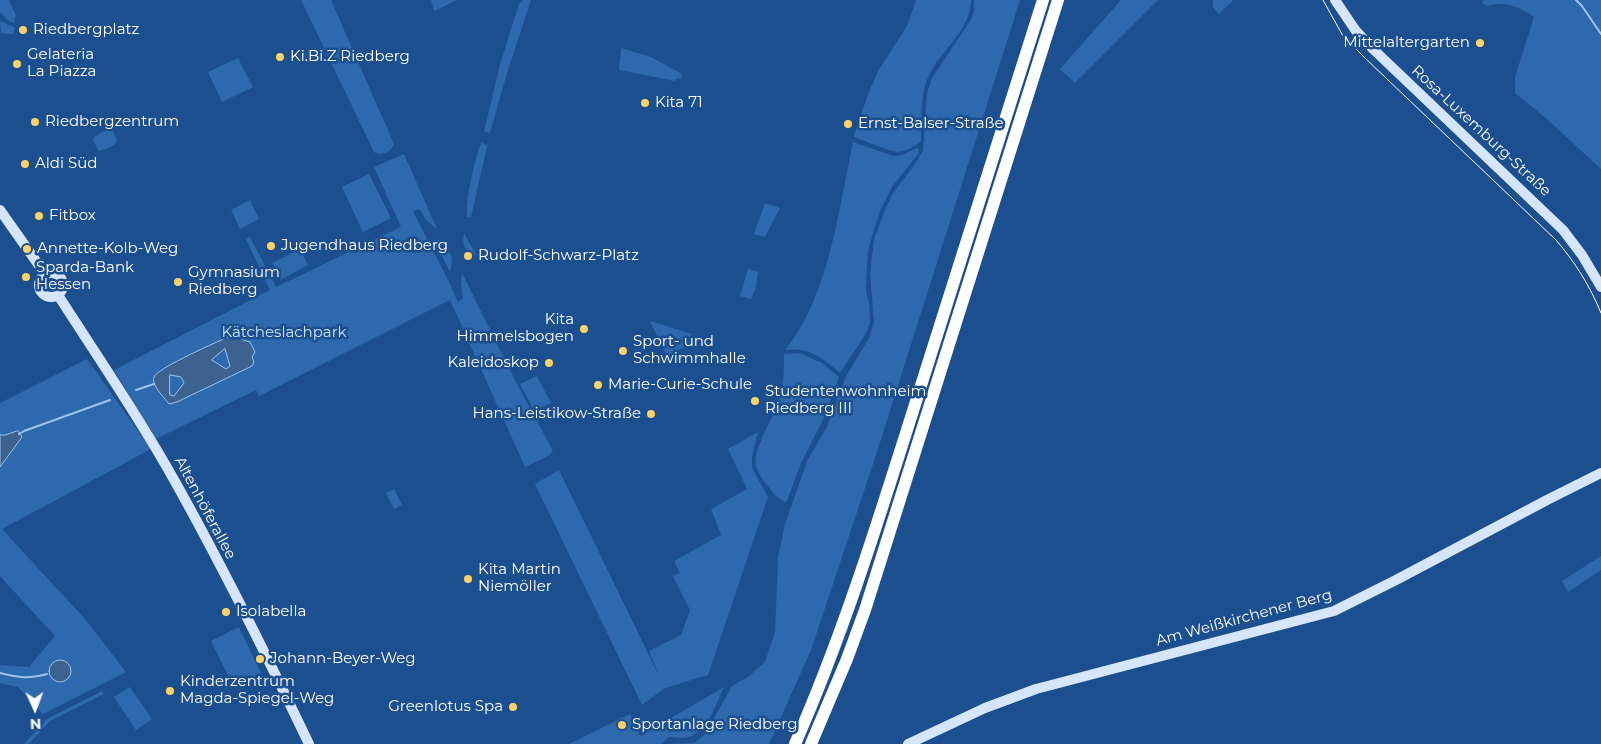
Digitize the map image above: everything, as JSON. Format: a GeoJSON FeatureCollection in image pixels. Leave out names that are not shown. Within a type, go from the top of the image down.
{"type":"FeatureCollection","features":[{"type":"Feature","properties":{"kind":"highway"},"geometry":{"type":"LineString","coordinates":[[795,744],[829,664],[850,607],[1042,0]]}},
{"type":"Feature","properties":{"kind":"highway"},"geometry":{"type":"LineString","coordinates":[[811,744],[865,610],[1058,0]]}},
{"type":"Feature","properties":{"kind":"main road","name":"Rosa-Luxemburg-Straße"},"geometry":{"type":"LineString","coordinates":[[1335,0],[1356,31],[1374,50],[1562,230],[1582,255],[1601,287]]}},
{"type":"Feature","properties":{"kind":"main road","name":"Altenhöferallee"},"geometry":{"type":"LineString","coordinates":[[0,210],[45,274]]}},
{"type":"Feature","properties":{"kind":"main road","name":"Altenhöferallee"},"geometry":{"type":"LineString","coordinates":[[54,273],[63,280],[63,288],[58,295],[48,296],[41,292],[40,282],[45,274],[54,273]]}},
{"type":"Feature","properties":{"kind":"main road","name":"Altenhöferallee"},"geometry":{"type":"LineString","coordinates":[[58,295],[173,478],[257,636],[309,744]]}},
{"type":"Feature","properties":{"kind":"main road","name":"Am Weißkirchener Berg"},"geometry":{"type":"LineString","coordinates":[[908,744],[986,708],[1036,689],[1334,611],[1601,472]]}},
{"type":"Feature","properties":{"kind":"green space"},"geometry":{"type":"Polygon","coordinates":[[[0,0],[9,0],[16,16],[14,23],[9,21],[0,12],[0,0]]]}},
{"type":"Feature","properties":{"kind":"green space"},"geometry":{"type":"Polygon","coordinates":[[[301,0],[331,0],[394,144],[388,152],[380,154],[374,152],[301,0]]]}},
{"type":"Feature","properties":{"kind":"green space"},"geometry":{"type":"Polygon","coordinates":[[[431,0],[457,0],[434,11],[431,0]]]}},
{"type":"Feature","properties":{"kind":"green space"},"geometry":{"type":"Polygon","coordinates":[[[523,0],[531,0],[490,133],[484,131],[501,61],[519,4],[523,0]]]}},
{"type":"Feature","properties":{"kind":"green space"},"geometry":{"type":"Polygon","coordinates":[[[916,0],[971,0],[966,21],[961,30],[935,64],[926,81],[922,107],[921,142],[905,151],[896,152],[854,137],[854,135],[878,71],[907,26],[916,0]]]}},
{"type":"Feature","properties":{"kind":"green space"},"geometry":{"type":"Polygon","coordinates":[[[974,0],[1020,0],[877,452],[811,650],[769,744],[665,744],[694,743],[706,733],[732,686],[748,677],[765,662],[775,632],[778,557],[785,524],[808,459],[827,427],[846,376],[869,338],[874,322],[870,274],[874,239],[893,193],[923,151],[927,93],[932,78],[970,21],[974,12],[974,0]]]}},
{"type":"Feature","properties":{"kind":"green space"},"geometry":{"type":"Polygon","coordinates":[[[1121,0],[1158,0],[1075,83],[1060,69],[1121,0]]]}},
{"type":"Feature","properties":{"kind":"green space"},"geometry":{"type":"Polygon","coordinates":[[[1213,0],[1233,0],[1219,14],[1213,7],[1213,0]]]}},
{"type":"Feature","properties":{"kind":"green space"},"geometry":{"type":"Polygon","coordinates":[[[1483,0],[1601,0],[1601,169],[1548,120],[1515,93],[1515,77],[1534,17],[1512,5],[1494,4],[1487,6],[1482,3],[1483,0]]]}},
{"type":"Feature","properties":{"kind":"green space"},"geometry":{"type":"Polygon","coordinates":[[[1,21],[15,28],[13,34],[1,33],[1,21]]]}},
{"type":"Feature","properties":{"kind":"green space"},"geometry":{"type":"Polygon","coordinates":[[[621,48],[651,57],[682,74],[681,79],[677,78],[675,81],[619,70],[621,48]]]}},
{"type":"Feature","properties":{"kind":"green space"},"geometry":{"type":"Polygon","coordinates":[[[238,58],[253,87],[222,102],[208,72],[238,58]]]}},
{"type":"Feature","properties":{"kind":"green space"},"geometry":{"type":"Polygon","coordinates":[[[108,129],[113,131],[117,141],[109,148],[98,150],[93,140],[95,136],[108,129]]]}},
{"type":"Feature","properties":{"kind":"green space"},"geometry":{"type":"Polygon","coordinates":[[[482,142],[487,146],[471,217],[467,217],[471,179],[482,142]]]}},
{"type":"Feature","properties":{"kind":"green space"},"geometry":{"type":"Polygon","coordinates":[[[853,142],[893,156],[902,155],[917,148],[919,150],[918,154],[892,187],[880,211],[868,250],[866,291],[870,323],[865,335],[840,373],[828,363],[808,352],[785,350],[800,328],[822,278],[837,223],[853,142]]]}},
{"type":"Feature","properties":{"kind":"green space","name":"Kätcheslachpark"},"geometry":{"type":"Polygon","coordinates":[[[404,154],[437,229],[427,221],[419,209],[413,211],[458,302],[463,298],[462,273],[516,382],[553,451],[550,455],[525,467],[450,300],[259,396],[256,390],[156,439],[114,370],[270,290],[246,239],[250,237],[276,287],[401,227],[374,167],[404,154]]]}},
{"type":"Feature","properties":{"kind":"green space"},"geometry":{"type":"Polygon","coordinates":[[[369,174],[391,218],[363,232],[342,187],[369,174]]]}},
{"type":"Feature","properties":{"kind":"green space"},"geometry":{"type":"Polygon","coordinates":[[[250,200],[259,219],[240,229],[231,210],[250,200]]]}},
{"type":"Feature","properties":{"kind":"green space"},"geometry":{"type":"Polygon","coordinates":[[[765,203],[780,208],[765,237],[754,234],[765,203]]]}},
{"type":"Feature","properties":{"kind":"green space"},"geometry":{"type":"Polygon","coordinates":[[[464,233],[476,255],[466,250],[463,240],[464,233]]]}},
{"type":"Feature","properties":{"kind":"green space"},"geometry":{"type":"Polygon","coordinates":[[[437,246],[446,250],[451,255],[450,272],[437,246]]]}},
{"type":"Feature","properties":{"kind":"green space"},"geometry":{"type":"Polygon","coordinates":[[[300,249],[308,265],[280,280],[272,263],[300,249]]]}},
{"type":"Feature","properties":{"kind":"green space"},"geometry":{"type":"Polygon","coordinates":[[[748,269],[758,272],[756,287],[751,299],[740,296],[748,269]]]}},
{"type":"Feature","properties":{"kind":"green space"},"geometry":{"type":"Polygon","coordinates":[[[650,321],[692,334],[688,345],[667,356],[650,321]]]}},
{"type":"Feature","properties":{"kind":"green space"},"geometry":{"type":"Polygon","coordinates":[[[800,353],[822,363],[839,377],[824,418],[801,463],[785,502],[775,495],[763,479],[757,469],[756,459],[760,443],[781,394],[784,354],[800,353]]]}},
{"type":"Feature","properties":{"kind":"green space"},"geometry":{"type":"Polygon","coordinates":[[[87,359],[151,449],[2,529],[85,619],[126,672],[43,714],[18,687],[0,683],[0,665],[29,667],[55,636],[0,576],[0,403],[87,359]]]}},
{"type":"Feature","properties":{"kind":"green space"},"geometry":{"type":"Polygon","coordinates":[[[537,376],[551,403],[534,411],[520,384],[537,376]]]}},
{"type":"Feature","properties":{"kind":"green space"},"geometry":{"type":"Polygon","coordinates":[[[758,432],[752,456],[752,468],[768,497],[708,675],[665,688],[642,705],[535,484],[559,470],[660,678],[649,651],[681,635],[690,610],[673,576],[680,573],[674,561],[721,535],[711,509],[747,489],[728,449],[758,432]]]}},
{"type":"Feature","properties":{"kind":"green space"},"geometry":{"type":"Polygon","coordinates":[[[394,489],[402,505],[394,509],[386,493],[394,489]]]}},
{"type":"Feature","properties":{"kind":"green space"},"geometry":{"type":"Polygon","coordinates":[[[1601,556],[1601,570],[1568,592],[1562,581],[1601,556]]]}},
{"type":"Feature","properties":{"kind":"green space"},"geometry":{"type":"Polygon","coordinates":[[[239,627],[262,675],[234,688],[211,641],[239,627]]]}},
{"type":"Feature","properties":{"kind":"green space"},"geometry":{"type":"Polygon","coordinates":[[[130,687],[152,719],[136,730],[114,697],[130,687]]]}},
{"type":"Feature","properties":{"kind":"green space"},"geometry":{"type":"Polygon","coordinates":[[[724,687],[709,718],[698,732],[692,736],[684,738],[669,737],[661,744],[569,744],[630,714],[640,736],[724,687]]]}},
{"type":"Feature","properties":{"kind":"green space"},"geometry":{"type":"Polygon","coordinates":[[[102,691],[104,694],[50,721],[29,744],[24,744],[47,719],[102,691]]]}},
{"type":"Feature","properties":{"kind":"shaded area"},"geometry":{"type":"Polygon","coordinates":[[[233,335],[240,336],[243,340],[250,342],[255,352],[252,357],[254,362],[252,366],[177,402],[169,404],[154,384],[154,377],[177,361],[233,335]],[[225,349],[212,360],[226,369],[230,366],[225,349]],[[170,375],[170,395],[174,396],[184,383],[181,377],[170,375]]]}},
{"type":"Feature","properties":{"kind":"shaded area"},"geometry":{"type":"Polygon","coordinates":[[[18,431],[22,437],[0,467],[0,435],[18,431]]]}},
{"type":"Feature","properties":{"kind":"shaded area"},"geometry":{"type":"Polygon","coordinates":[[[60,660],[68,663],[71,671],[68,679],[60,682],[52,679],[49,671],[52,663],[60,660]]]}},
{"type":"Feature","properties":{"kind":"waterway"},"geometry":{"type":"LineString","coordinates":[[1576,0],[1601,34]]}},
{"type":"Feature","properties":{"kind":"waterway"},"geometry":{"type":"LineString","coordinates":[[136,390],[154,384]]}},
{"type":"Feature","properties":{"kind":"waterway"},"geometry":{"type":"LineString","coordinates":[[19,434],[110,400]]}},
{"type":"Feature","properties":{"kind":"waterway"},"geometry":{"type":"LineString","coordinates":[[0,673],[24,677],[47,674]]}},
{"type":"Feature","properties":{"kind":"tram line"},"geometry":{"type":"LineString","coordinates":[[1323,0],[1343,36],[1556,240],[1570,257],[1592,293],[1601,313]]}},
{"type":"Feature","properties":{"kind":"place","name":"Riedbergplatz"},"geometry":{"type":"Point","coordinates":[23,30]}},
{"type":"Feature","properties":{"kind":"place","name":"Mittelaltergarten"},"geometry":{"type":"Point","coordinates":[1480,43]}},
{"type":"Feature","properties":{"kind":"place","name":"Ki.Bi.Z Riedberg"},"geometry":{"type":"Point","coordinates":[280,57]}},
{"type":"Feature","properties":{"kind":"place","name":"Gelateria La Piazza"},"geometry":{"type":"Point","coordinates":[17,64]}},
{"type":"Feature","properties":{"kind":"place","name":"Kita 71"},"geometry":{"type":"Point","coordinates":[645,103]}},
{"type":"Feature","properties":{"kind":"place","name":"Riedbergzentrum"},"geometry":{"type":"Point","coordinates":[35,122]}},
{"type":"Feature","properties":{"kind":"place","name":"Ernst-Balser-Straße"},"geometry":{"type":"Point","coordinates":[848,124]}},
{"type":"Feature","properties":{"kind":"place","name":"Aldi Süd"},"geometry":{"type":"Point","coordinates":[25,164]}},
{"type":"Feature","properties":{"kind":"place","name":"Fitbox"},"geometry":{"type":"Point","coordinates":[39,216]}},
{"type":"Feature","properties":{"kind":"place","name":"Jugendhaus Riedberg"},"geometry":{"type":"Point","coordinates":[271,246]}},
{"type":"Feature","properties":{"kind":"place","name":"Annette-Kolb-Weg"},"geometry":{"type":"Point","coordinates":[27,249]}},
{"type":"Feature","properties":{"kind":"place","name":"Rudolf-Schwarz-Platz"},"geometry":{"type":"Point","coordinates":[468,256]}},
{"type":"Feature","properties":{"kind":"place","name":"Sparda-Bank Hessen"},"geometry":{"type":"Point","coordinates":[26,277]}},
{"type":"Feature","properties":{"kind":"place","name":"Gymnasium Riedberg"},"geometry":{"type":"Point","coordinates":[178,282]}},
{"type":"Feature","properties":{"kind":"place","name":"Kita Himmelsbogen"},"geometry":{"type":"Point","coordinates":[584,329]}},
{"type":"Feature","properties":{"kind":"place","name":"Sport- und Schwimmhalle"},"geometry":{"type":"Point","coordinates":[623,351]}},
{"type":"Feature","properties":{"kind":"place","name":"Kaleidoskop"},"geometry":{"type":"Point","coordinates":[549,363]}},
{"type":"Feature","properties":{"kind":"place","name":"Marie-Curie-Schule"},"geometry":{"type":"Point","coordinates":[598,385]}},
{"type":"Feature","properties":{"kind":"place","name":"Studentenwohnheim Riedberg III"},"geometry":{"type":"Point","coordinates":[755,401]}},
{"type":"Feature","properties":{"kind":"place","name":"Hans-Leistikow-Straße"},"geometry":{"type":"Point","coordinates":[651,414]}},
{"type":"Feature","properties":{"kind":"place","name":"Kita Martin Niemöller"},"geometry":{"type":"Point","coordinates":[468,579]}},
{"type":"Feature","properties":{"kind":"place","name":"Isolabella"},"geometry":{"type":"Point","coordinates":[226,612]}},
{"type":"Feature","properties":{"kind":"place","name":"Johann-Beyer-Weg"},"geometry":{"type":"Point","coordinates":[260,659]}},
{"type":"Feature","properties":{"kind":"place","name":"Kinderzentrum Magda-Spiegel-Weg"},"geometry":{"type":"Point","coordinates":[170,691]}},
{"type":"Feature","properties":{"kind":"place","name":"Greenlotus Spa"},"geometry":{"type":"Point","coordinates":[513,707]}},
{"type":"Feature","properties":{"kind":"place","name":"Sportanlage Riedberg"},"geometry":{"type":"Point","coordinates":[622,725]}}]}
